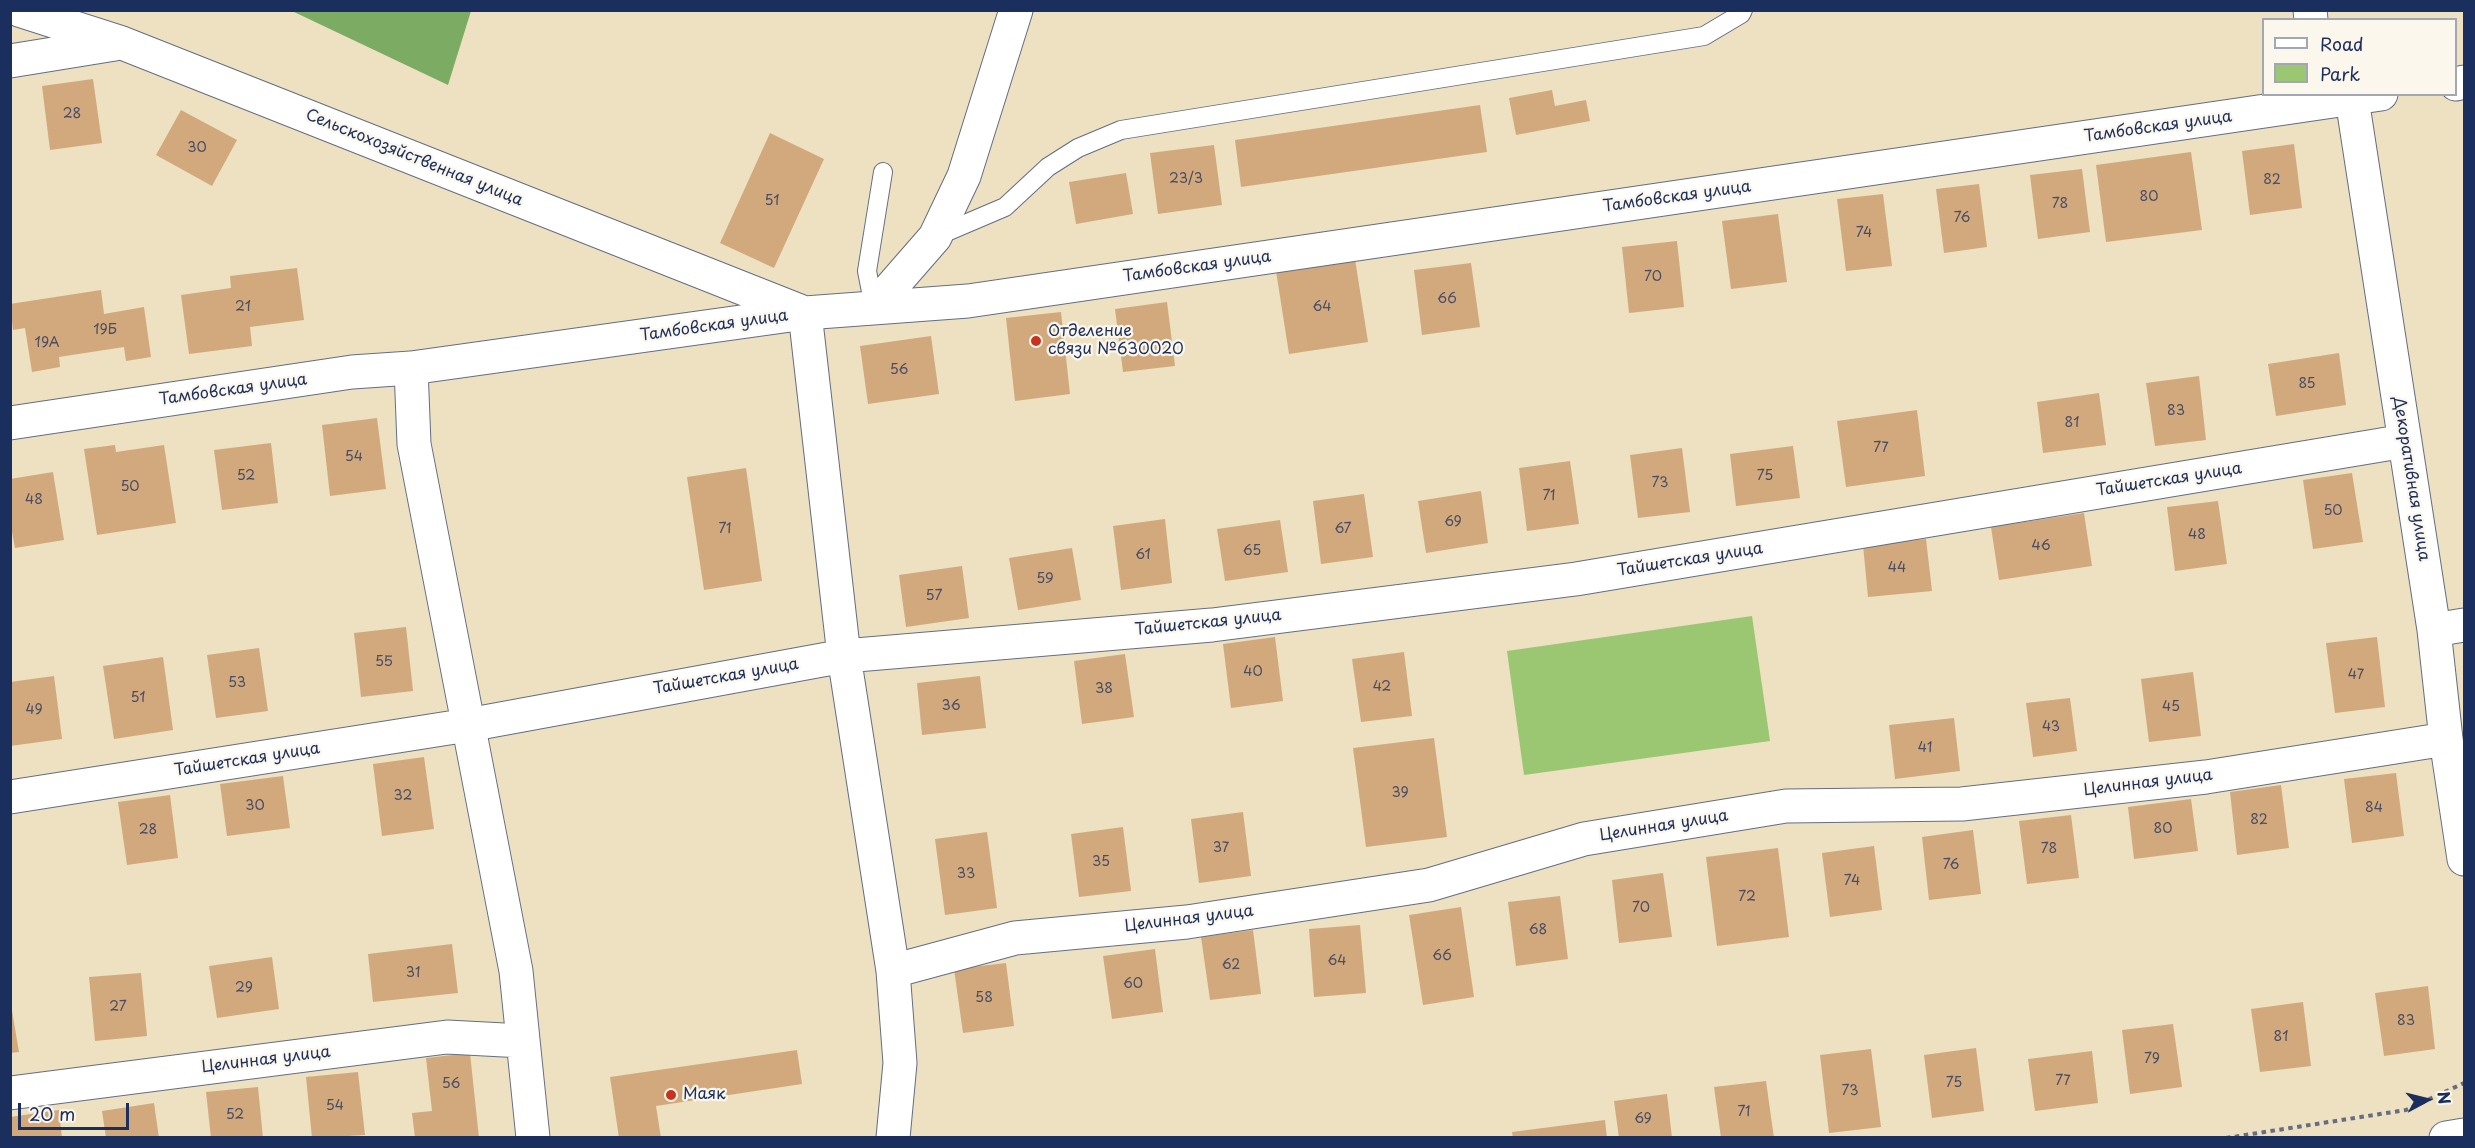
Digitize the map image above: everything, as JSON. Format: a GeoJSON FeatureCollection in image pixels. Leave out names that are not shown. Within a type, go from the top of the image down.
{"type":"FeatureCollection","features":[{"type":"Feature","properties":{"kind":"street","name":"Сельскохозяйственная улица"},"geometry":{"type":"LineString","coordinates":[[20,10],[122,43],[805,313]]}},
{"type":"Feature","properties":{"kind":"street"},"geometry":{"type":"LineString","coordinates":[[874,307],[935,237],[964,176],[1016,10]]}},
{"type":"Feature","properties":{"kind":"street"},"geometry":{"type":"LineString","coordinates":[[10,62],[122,43]]}},
{"type":"Feature","properties":{"kind":"street","name":"Тамбовская улица"},"geometry":{"type":"LineString","coordinates":[[10,423],[352,372],[411,368],[805,313],[980,299],[2344,98]]}},
{"type":"Feature","properties":{"kind":"street","name":"Декоративная улица"},"geometry":{"type":"LineString","coordinates":[[2344,98],[2405,441],[2449,628],[2445,739],[2460,798],[2464,859]]}},
{"type":"Feature","properties":{"kind":"street"},"geometry":{"type":"LineString","coordinates":[[805,313],[844,656],[893,971],[900,1063],[893,1137]]}},
{"type":"Feature","properties":{"kind":"street"},"geometry":{"type":"LineString","coordinates":[[411,368],[414,444],[516,971],[533,1137]]}},
{"type":"Feature","properties":{"kind":"street","name":"Тайшетская улица"},"geometry":{"type":"LineString","coordinates":[[10,797],[468,725],[844,656],[1212,625],[1576,579],[2405,441]]}},
{"type":"Feature","properties":{"kind":"street","name":"Целинная улица"},"geometry":{"type":"LineString","coordinates":[[893,971],[1016,938],[1187,922],[1429,885],[1584,839],[1786,806],[1962,804],[2206,777],[2445,739]]}},
{"type":"Feature","properties":{"kind":"street","name":"Целинная улица"},"geometry":{"type":"LineString","coordinates":[[10,1093],[447,1037],[523,1041]]}},
{"type":"Feature","properties":{"kind":"street"},"geometry":{"type":"LineString","coordinates":[[2446,1137],[2464,1135]]}},
{"type":"Feature","properties":{"kind":"lane"},"geometry":{"type":"LineString","coordinates":[[935,237],[1005,207],[1048,167],[1078,148],[1121,130],[1704,36],[1741,14],[1743,10]]}},
{"type":"Feature","properties":{"kind":"lane"},"geometry":{"type":"LineString","coordinates":[[874,307],[867,271],[883,172]]}},
{"type":"Feature","properties":{"kind":"path"},"geometry":{"type":"LineString","coordinates":[[2226,1137],[2406,1110],[2464,1083]]}},
{"type":"Feature","properties":{"kind":"green space"},"geometry":{"type":"Polygon","coordinates":[[[292,11],[471,11],[448,85],[292,11]]]}},
{"type":"Feature","properties":{"kind":"green space"},"geometry":{"type":"Polygon","coordinates":[[[1752,616],[1770,741],[1524,775],[1507,651],[1752,616]]]}},
{"type":"Feature","properties":{"kind":"building"},"geometry":{"type":"Polygon","coordinates":[[[93,79],[102,143],[50,150],[42,86],[93,79]]]}},
{"type":"Feature","properties":{"kind":"building"},"geometry":{"type":"Polygon","coordinates":[[[1552,90],[1555,106],[1586,100],[1590,121],[1516,135],[1509,98],[1552,90]]]}},
{"type":"Feature","properties":{"kind":"building"},"geometry":{"type":"Polygon","coordinates":[[[1480,105],[1487,152],[1241,187],[1235,140],[1480,105]]]}},
{"type":"Feature","properties":{"kind":"building"},"geometry":{"type":"Polygon","coordinates":[[[181,110],[237,140],[212,186],[156,155],[181,110]]]}},
{"type":"Feature","properties":{"kind":"building"},"geometry":{"type":"Polygon","coordinates":[[[770,133],[824,159],[774,268],[720,243],[770,133]]]}},
{"type":"Feature","properties":{"kind":"building"},"geometry":{"type":"Polygon","coordinates":[[[2294,144],[2302,208],[2250,215],[2242,151],[2294,144]]]}},
{"type":"Feature","properties":{"kind":"building"},"geometry":{"type":"Polygon","coordinates":[[[1214,145],[1222,205],[1158,214],[1150,153],[1214,145]]]}},
{"type":"Feature","properties":{"kind":"building"},"geometry":{"type":"Polygon","coordinates":[[[2191,152],[2202,230],[2106,242],[2096,165],[2191,152]]]}},
{"type":"Feature","properties":{"kind":"building"},"geometry":{"type":"Polygon","coordinates":[[[2082,169],[2090,232],[2038,239],[2030,175],[2082,169]]]}},
{"type":"Feature","properties":{"kind":"building"},"geometry":{"type":"Polygon","coordinates":[[[1126,173],[1133,214],[1076,224],[1069,182],[1126,173]]]}},
{"type":"Feature","properties":{"kind":"building"},"geometry":{"type":"Polygon","coordinates":[[[1979,184],[1987,247],[1944,253],[1936,189],[1979,184]]]}},
{"type":"Feature","properties":{"kind":"building"},"geometry":{"type":"Polygon","coordinates":[[[1883,194],[1892,266],[1846,271],[1837,199],[1883,194]]]}},
{"type":"Feature","properties":{"kind":"building"},"geometry":{"type":"Polygon","coordinates":[[[1778,214],[1787,282],[1731,289],[1722,221],[1778,214]]]}},
{"type":"Feature","properties":{"kind":"building"},"geometry":{"type":"Polygon","coordinates":[[[1677,241],[1684,307],[1629,313],[1622,247],[1677,241]]]}},
{"type":"Feature","properties":{"kind":"building"},"geometry":{"type":"Polygon","coordinates":[[[1355,259],[1368,342],[1289,354],[1276,271],[1355,259]]]}},
{"type":"Feature","properties":{"kind":"building"},"geometry":{"type":"Polygon","coordinates":[[[1471,263],[1480,327],[1422,335],[1414,270],[1471,263]]]}},
{"type":"Feature","properties":{"kind":"building"},"geometry":{"type":"Polygon","coordinates":[[[297,268],[304,320],[250,327],[252,346],[189,354],[181,295],[231,288],[230,276],[297,268]]]}},
{"type":"Feature","properties":{"kind":"building"},"geometry":{"type":"Polygon","coordinates":[[[101,290],[104,314],[144,307],[151,357],[126,361],[124,347],[59,357],[60,367],[32,372],[25,328],[13,330],[10,304],[101,290]]]}},
{"type":"Feature","properties":{"kind":"building"},"geometry":{"type":"Polygon","coordinates":[[[1167,302],[1175,366],[1123,372],[1115,309],[1167,302]]]}},
{"type":"Feature","properties":{"kind":"building"},"geometry":{"type":"Polygon","coordinates":[[[1061,312],[1070,394],[1015,401],[1006,318],[1061,312]]]}},
{"type":"Feature","properties":{"kind":"building"},"geometry":{"type":"Polygon","coordinates":[[[931,336],[939,394],[868,404],[860,346],[931,336]]]}},
{"type":"Feature","properties":{"kind":"building"},"geometry":{"type":"Polygon","coordinates":[[[2339,353],[2346,405],[2276,416],[2268,364],[2339,353]]]}},
{"type":"Feature","properties":{"kind":"building"},"geometry":{"type":"Polygon","coordinates":[[[2199,376],[2206,440],[2155,446],[2146,383],[2199,376]]]}},
{"type":"Feature","properties":{"kind":"building"},"geometry":{"type":"Polygon","coordinates":[[[2099,393],[2106,445],[2043,453],[2037,402],[2099,393]]]}},
{"type":"Feature","properties":{"kind":"building"},"geometry":{"type":"Polygon","coordinates":[[[1917,410],[1925,476],[1846,487],[1837,421],[1917,410]]]}},
{"type":"Feature","properties":{"kind":"building"},"geometry":{"type":"Polygon","coordinates":[[[377,418],[386,489],[330,496],[322,425],[377,418]]]}},
{"type":"Feature","properties":{"kind":"building"},"geometry":{"type":"Polygon","coordinates":[[[271,443],[278,503],[222,510],[214,450],[271,443]]]}},
{"type":"Feature","properties":{"kind":"building"},"geometry":{"type":"Polygon","coordinates":[[[115,445],[116,452],[164,445],[176,523],[97,535],[84,449],[115,445]]]}},
{"type":"Feature","properties":{"kind":"building"},"geometry":{"type":"Polygon","coordinates":[[[1793,446],[1800,498],[1736,506],[1730,454],[1793,446]]]}},
{"type":"Feature","properties":{"kind":"building"},"geometry":{"type":"Polygon","coordinates":[[[1682,448],[1690,512],[1638,518],[1630,455],[1682,448]]]}},
{"type":"Feature","properties":{"kind":"building"},"geometry":{"type":"Polygon","coordinates":[[[1570,461],[1579,524],[1527,531],[1519,468],[1570,461]]]}},
{"type":"Feature","properties":{"kind":"building"},"geometry":{"type":"Polygon","coordinates":[[[746,468],[762,581],[704,590],[687,477],[746,468]]]}},
{"type":"Feature","properties":{"kind":"building"},"geometry":{"type":"Polygon","coordinates":[[[53,472],[64,540],[15,548],[10,521],[10,479],[53,472]]]}},
{"type":"Feature","properties":{"kind":"building"},"geometry":{"type":"Polygon","coordinates":[[[2352,473],[2363,542],[2313,549],[2303,480],[2352,473]]]}},
{"type":"Feature","properties":{"kind":"building"},"geometry":{"type":"Polygon","coordinates":[[[1481,491],[1488,543],[1426,553],[1418,501],[1481,491]]]}},
{"type":"Feature","properties":{"kind":"building"},"geometry":{"type":"Polygon","coordinates":[[[1364,494],[1373,557],[1321,564],[1313,501],[1364,494]]]}},
{"type":"Feature","properties":{"kind":"building"},"geometry":{"type":"Polygon","coordinates":[[[2218,501],[2227,564],[2175,571],[2167,507],[2218,501]]]}},
{"type":"Feature","properties":{"kind":"building"},"geometry":{"type":"Polygon","coordinates":[[[2084,513],[2092,566],[1999,580],[1991,527],[2084,513]]]}},
{"type":"Feature","properties":{"kind":"building"},"geometry":{"type":"Polygon","coordinates":[[[1165,519],[1172,583],[1121,590],[1113,526],[1165,519]]]}},
{"type":"Feature","properties":{"kind":"building"},"geometry":{"type":"Polygon","coordinates":[[[1280,520],[1288,572],[1225,581],[1217,529],[1280,520]]]}},
{"type":"Feature","properties":{"kind":"building"},"geometry":{"type":"Polygon","coordinates":[[[1926,539],[1932,591],[1868,597],[1863,545],[1926,539]]]}},
{"type":"Feature","properties":{"kind":"building"},"geometry":{"type":"Polygon","coordinates":[[[1072,548],[1081,600],[1018,610],[1009,558],[1072,548]]]}},
{"type":"Feature","properties":{"kind":"building"},"geometry":{"type":"Polygon","coordinates":[[[962,566],[969,618],[906,627],[899,575],[962,566]]]}},
{"type":"Feature","properties":{"kind":"building"},"geometry":{"type":"Polygon","coordinates":[[[406,627],[413,691],[361,697],[354,633],[406,627]]]}},
{"type":"Feature","properties":{"kind":"building"},"geometry":{"type":"Polygon","coordinates":[[[1275,637],[1283,701],[1231,708],[1223,644],[1275,637]]]}},
{"type":"Feature","properties":{"kind":"building"},"geometry":{"type":"Polygon","coordinates":[[[2377,637],[2385,707],[2335,713],[2326,643],[2377,637]]]}},
{"type":"Feature","properties":{"kind":"building"},"geometry":{"type":"Polygon","coordinates":[[[259,648],[268,711],[216,718],[207,655],[259,648]]]}},
{"type":"Feature","properties":{"kind":"building"},"geometry":{"type":"Polygon","coordinates":[[[1404,652],[1412,716],[1361,722],[1352,659],[1404,652]]]}},
{"type":"Feature","properties":{"kind":"building"},"geometry":{"type":"Polygon","coordinates":[[[1125,654],[1134,717],[1082,724],[1074,661],[1125,654]]]}},
{"type":"Feature","properties":{"kind":"building"},"geometry":{"type":"Polygon","coordinates":[[[163,657],[173,730],[114,739],[103,666],[163,657]]]}},
{"type":"Feature","properties":{"kind":"building"},"geometry":{"type":"Polygon","coordinates":[[[2193,672],[2201,736],[2149,742],[2141,679],[2193,672]]]}},
{"type":"Feature","properties":{"kind":"building"},"geometry":{"type":"Polygon","coordinates":[[[54,676],[62,739],[10,746],[10,682],[54,676]]]}},
{"type":"Feature","properties":{"kind":"building"},"geometry":{"type":"Polygon","coordinates":[[[980,676],[986,728],[922,735],[917,683],[980,676]]]}},
{"type":"Feature","properties":{"kind":"building"},"geometry":{"type":"Polygon","coordinates":[[[2070,698],[2077,751],[2033,757],[2026,703],[2070,698]]]}},
{"type":"Feature","properties":{"kind":"building"},"geometry":{"type":"Polygon","coordinates":[[[1954,718],[1960,771],[1895,779],[1889,725],[1954,718]]]}},
{"type":"Feature","properties":{"kind":"building"},"geometry":{"type":"Polygon","coordinates":[[[1434,738],[1447,837],[1366,847],[1353,748],[1434,738]]]}},
{"type":"Feature","properties":{"kind":"building"},"geometry":{"type":"Polygon","coordinates":[[[424,757],[434,829],[382,836],[373,764],[424,757]]]}},
{"type":"Feature","properties":{"kind":"building"},"geometry":{"type":"Polygon","coordinates":[[[2396,773],[2404,836],[2352,843],[2344,779],[2396,773]]]}},
{"type":"Feature","properties":{"kind":"building"},"geometry":{"type":"Polygon","coordinates":[[[283,776],[290,828],[227,836],[220,784],[283,776]]]}},
{"type":"Feature","properties":{"kind":"building"},"geometry":{"type":"Polygon","coordinates":[[[2281,785],[2289,848],[2237,855],[2230,792],[2281,785]]]}},
{"type":"Feature","properties":{"kind":"building"},"geometry":{"type":"Polygon","coordinates":[[[170,795],[178,858],[127,865],[118,802],[170,795]]]}},
{"type":"Feature","properties":{"kind":"building"},"geometry":{"type":"Polygon","coordinates":[[[2191,799],[2198,851],[2134,859],[2128,807],[2191,799]]]}},
{"type":"Feature","properties":{"kind":"building"},"geometry":{"type":"Polygon","coordinates":[[[1243,812],[1251,876],[1199,883],[1191,819],[1243,812]]]}},
{"type":"Feature","properties":{"kind":"building"},"geometry":{"type":"Polygon","coordinates":[[[2071,815],[2079,878],[2027,884],[2019,821],[2071,815]]]}},
{"type":"Feature","properties":{"kind":"building"},"geometry":{"type":"Polygon","coordinates":[[[1123,827],[1131,891],[1079,897],[1071,834],[1123,827]]]}},
{"type":"Feature","properties":{"kind":"building"},"geometry":{"type":"Polygon","coordinates":[[[1973,830],[1981,894],[1929,900],[1922,837],[1973,830]]]}},
{"type":"Feature","properties":{"kind":"building"},"geometry":{"type":"Polygon","coordinates":[[[987,832],[997,908],[945,915],[935,839],[987,832]]]}},
{"type":"Feature","properties":{"kind":"building"},"geometry":{"type":"Polygon","coordinates":[[[1874,846],[1882,910],[1830,917],[1822,853],[1874,846]]]}},
{"type":"Feature","properties":{"kind":"building"},"geometry":{"type":"Polygon","coordinates":[[[1778,848],[1789,937],[1717,946],[1706,857],[1778,848]]]}},
{"type":"Feature","properties":{"kind":"building"},"geometry":{"type":"Polygon","coordinates":[[[1663,873],[1672,937],[1619,943],[1612,880],[1663,873]]]}},
{"type":"Feature","properties":{"kind":"building"},"geometry":{"type":"Polygon","coordinates":[[[1560,896],[1568,959],[1516,966],[1508,902],[1560,896]]]}},
{"type":"Feature","properties":{"kind":"building"},"geometry":{"type":"Polygon","coordinates":[[[1461,907],[1474,997],[1423,1005],[1409,915],[1461,907]]]}},
{"type":"Feature","properties":{"kind":"building"},"geometry":{"type":"Polygon","coordinates":[[[1360,925],[1366,993],[1314,997],[1309,929],[1360,925]]]}},
{"type":"Feature","properties":{"kind":"building"},"geometry":{"type":"Polygon","coordinates":[[[1253,930],[1261,994],[1210,1000],[1201,937],[1253,930]]]}},
{"type":"Feature","properties":{"kind":"building"},"geometry":{"type":"Polygon","coordinates":[[[452,944],[458,993],[373,1002],[368,954],[452,944]]]}},
{"type":"Feature","properties":{"kind":"building"},"geometry":{"type":"Polygon","coordinates":[[[1155,949],[1163,1012],[1112,1019],[1103,956],[1155,949]]]}},
{"type":"Feature","properties":{"kind":"building"},"geometry":{"type":"Polygon","coordinates":[[[272,957],[279,1009],[217,1018],[209,966],[272,957]]]}},
{"type":"Feature","properties":{"kind":"building"},"geometry":{"type":"Polygon","coordinates":[[[1006,963],[1014,1026],[963,1033],[954,969],[1006,963]]]}},
{"type":"Feature","properties":{"kind":"building"},"geometry":{"type":"Polygon","coordinates":[[[141,973],[147,1036],[95,1041],[89,977],[141,973]]]}},
{"type":"Feature","properties":{"kind":"building"},"geometry":{"type":"Polygon","coordinates":[[[2428,986],[2435,1049],[2384,1056],[2375,993],[2428,986]]]}},
{"type":"Feature","properties":{"kind":"building"},"geometry":{"type":"Polygon","coordinates":[[[10,999],[19,1052],[10,1053],[10,999]]]}},
{"type":"Feature","properties":{"kind":"building"},"geometry":{"type":"Polygon","coordinates":[[[2303,1002],[2311,1066],[2260,1072],[2251,1009],[2303,1002]]]}},
{"type":"Feature","properties":{"kind":"building"},"geometry":{"type":"Polygon","coordinates":[[[2173,1024],[2182,1087],[2130,1094],[2122,1030],[2173,1024]]]}},
{"type":"Feature","properties":{"kind":"building"},"geometry":{"type":"Polygon","coordinates":[[[1976,1048],[1984,1111],[1932,1118],[1924,1055],[1976,1048]]]}},
{"type":"Feature","properties":{"kind":"building"},"geometry":{"type":"Polygon","coordinates":[[[1871,1049],[1881,1127],[1829,1133],[1820,1055],[1871,1049]]]}},
{"type":"Feature","properties":{"kind":"building","name":"Маяк"},"geometry":{"type":"Polygon","coordinates":[[[797,1050],[802,1084],[656,1106],[661,1138],[619,1138],[610,1077],[797,1050]]]}},
{"type":"Feature","properties":{"kind":"building"},"geometry":{"type":"Polygon","coordinates":[[[2092,1051],[2098,1103],[2035,1111],[2028,1059],[2092,1051]]]}},
{"type":"Feature","properties":{"kind":"building"},"geometry":{"type":"Polygon","coordinates":[[[470,1053],[479,1138],[415,1138],[412,1113],[432,1111],[426,1058],[470,1053]]]}},
{"type":"Feature","properties":{"kind":"building"},"geometry":{"type":"Polygon","coordinates":[[[358,1072],[365,1135],[312,1138],[306,1077],[358,1072]]]}},
{"type":"Feature","properties":{"kind":"building"},"geometry":{"type":"Polygon","coordinates":[[[1766,1081],[1774,1138],[1721,1138],[1714,1087],[1766,1081]]]}},
{"type":"Feature","properties":{"kind":"building"},"geometry":{"type":"Polygon","coordinates":[[[258,1087],[263,1138],[211,1138],[206,1092],[258,1087]]]}},
{"type":"Feature","properties":{"kind":"building"},"geometry":{"type":"Polygon","coordinates":[[[1667,1094],[1672,1138],[1619,1138],[1614,1101],[1667,1094]]]}},
{"type":"Feature","properties":{"kind":"building"},"geometry":{"type":"Polygon","coordinates":[[[154,1103],[159,1138],[106,1138],[102,1111],[154,1103]]]}},
{"type":"Feature","properties":{"kind":"building"},"geometry":{"type":"Polygon","coordinates":[[[59,1110],[62,1138],[10,1138],[10,1117],[59,1110]]]}},
{"type":"Feature","properties":{"kind":"building"},"geometry":{"type":"Polygon","coordinates":[[[1605,1120],[1607,1138],[1513,1138],[1512,1132],[1605,1120]]]}},
{"type":"Feature","properties":{"kind":"place","name":"Отделение связи №630020"},"geometry":{"type":"Point","coordinates":[1036,341]}},
{"type":"Feature","properties":{"kind":"place","name":"Маяк"},"geometry":{"type":"Point","coordinates":[671,1095]}}]}
